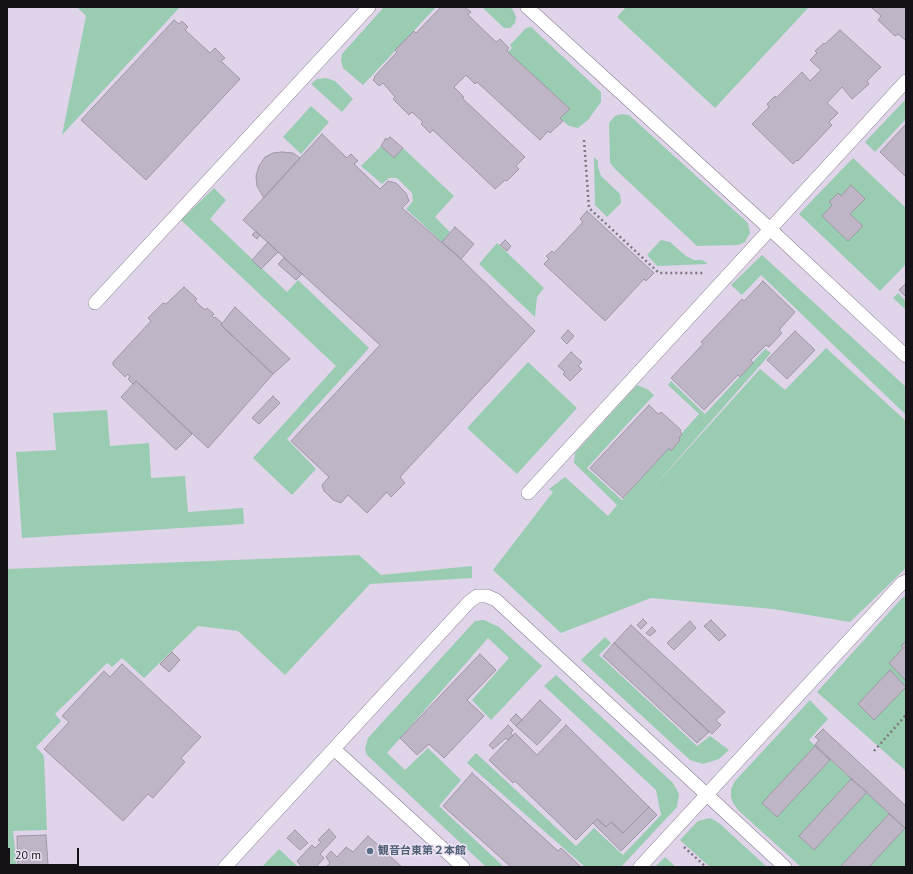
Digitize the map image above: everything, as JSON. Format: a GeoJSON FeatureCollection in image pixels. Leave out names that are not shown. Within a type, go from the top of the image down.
{"type":"FeatureCollection","features":[{"type":"Feature","properties":{"kind":"lane"},"geometry":{"type":"LineString","coordinates":[[95,303],[369,7]]}},
{"type":"Feature","properties":{"kind":"lane"},"geometry":{"type":"LineString","coordinates":[[527,7],[770,229],[906,356]]}},
{"type":"Feature","properties":{"kind":"lane"},"geometry":{"type":"LineString","coordinates":[[528,493],[906,81]]}},
{"type":"Feature","properties":{"kind":"lane"},"geometry":{"type":"LineString","coordinates":[[640,867],[902,583],[906,581]]}},
{"type":"Feature","properties":{"kind":"lane"},"geometry":{"type":"LineString","coordinates":[[225,867],[468,602],[477,596],[487,596],[496,600],[785,867]]}},
{"type":"Feature","properties":{"kind":"lane"},"geometry":{"type":"LineString","coordinates":[[334,748],[463,867]]}},
{"type":"Feature","properties":{"kind":"path"},"geometry":{"type":"LineString","coordinates":[[584,140],[589,208],[659,273],[730,273]]}},
{"type":"Feature","properties":{"kind":"path"},"geometry":{"type":"LineString","coordinates":[[874,751],[906,715]]}},
{"type":"Feature","properties":{"kind":"path"},"geometry":{"type":"LineString","coordinates":[[670,834],[706,867]]}},
{"type":"Feature","properties":{"kind":"shaded area"},"geometry":{"type":"Polygon","coordinates":[[[7,7],[906,7],[906,867],[7,867],[7,7]]]}},
{"type":"Feature","properties":{"kind":"green space"},"geometry":{"type":"Polygon","coordinates":[[[77,7],[180,7],[62,135],[86,16],[77,7]]]}},
{"type":"Feature","properties":{"kind":"green space"},"geometry":{"type":"Polygon","coordinates":[[[384,7],[436,7],[363,85],[343,68],[341,61],[342,54],[384,7]]]}},
{"type":"Feature","properties":{"kind":"green space"},"geometry":{"type":"Polygon","coordinates":[[[482,7],[510,7],[516,17],[515,23],[510,28],[504,28],[482,7]]]}},
{"type":"Feature","properties":{"kind":"green space"},"geometry":{"type":"Polygon","coordinates":[[[626,7],[809,7],[715,108],[617,17],[626,7]]]}},
{"type":"Feature","properties":{"kind":"green space"},"geometry":{"type":"Polygon","coordinates":[[[531,27],[601,92],[601,102],[588,120],[578,128],[569,126],[560,118],[569,109],[508,52],[512,48],[510,45],[526,28],[531,27]]]}},
{"type":"Feature","properties":{"kind":"green space"},"geometry":{"type":"Polygon","coordinates":[[[326,78],[335,81],[353,99],[342,112],[311,84],[317,79],[326,78]]]}},
{"type":"Feature","properties":{"kind":"green space"},"geometry":{"type":"Polygon","coordinates":[[[906,99],[906,119],[875,152],[865,142],[906,99]]]}},
{"type":"Feature","properties":{"kind":"green space"},"geometry":{"type":"Polygon","coordinates":[[[311,106],[329,122],[301,154],[283,137],[311,106]]]}},
{"type":"Feature","properties":{"kind":"green space"},"geometry":{"type":"Polygon","coordinates":[[[622,114],[629,115],[748,223],[750,233],[745,242],[738,245],[697,246],[615,169],[610,163],[609,123],[615,116],[622,114]]]}},
{"type":"Feature","properties":{"kind":"green space"},"geometry":{"type":"Polygon","coordinates":[[[381,146],[394,157],[403,148],[454,196],[435,217],[450,232],[442,242],[406,209],[413,201],[412,193],[397,178],[389,178],[382,184],[361,166],[381,146]]]}},
{"type":"Feature","properties":{"kind":"green space"},"geometry":{"type":"Polygon","coordinates":[[[594,157],[598,161],[601,176],[620,194],[621,203],[607,217],[595,205],[594,157]]]}},
{"type":"Feature","properties":{"kind":"green space"},"geometry":{"type":"Polygon","coordinates":[[[853,158],[906,208],[906,264],[880,291],[799,214],[853,158]],[[851,185],[841,196],[838,193],[830,202],[863,226],[850,214],[865,199],[851,185]]]}},
{"type":"Feature","properties":{"kind":"green space"},"geometry":{"type":"Polygon","coordinates":[[[214,188],[226,200],[210,219],[287,292],[298,280],[369,348],[287,439],[316,469],[292,495],[253,458],[336,366],[181,220],[214,188]]]}},
{"type":"Feature","properties":{"kind":"green space"},"geometry":{"type":"Polygon","coordinates":[[[661,240],[670,242],[686,256],[694,260],[702,260],[708,264],[657,266],[647,255],[661,240]]]}},
{"type":"Feature","properties":{"kind":"green space"},"geometry":{"type":"Polygon","coordinates":[[[497,243],[544,288],[537,297],[535,317],[479,264],[497,243]]]}},
{"type":"Feature","properties":{"kind":"green space"},"geometry":{"type":"Polygon","coordinates":[[[762,255],[906,387],[906,415],[761,275],[742,295],[731,285],[762,255]]]}},
{"type":"Feature","properties":{"kind":"green space"},"geometry":{"type":"Polygon","coordinates":[[[898,293],[906,301],[906,310],[893,298],[898,293]]]}},
{"type":"Feature","properties":{"kind":"green space"},"geometry":{"type":"Polygon","coordinates":[[[826,348],[906,421],[906,568],[850,622],[773,609],[651,598],[561,633],[493,570],[553,492],[549,489],[565,477],[608,516],[617,505],[574,463],[575,453],[637,385],[647,389],[654,395],[587,468],[622,500],[699,414],[668,385],[671,381],[705,414],[765,349],[771,353],[649,492],[760,369],[785,390],[826,348]]]}},
{"type":"Feature","properties":{"kind":"green space"},"geometry":{"type":"Polygon","coordinates":[[[528,362],[577,408],[517,474],[467,428],[528,362]]]}},
{"type":"Feature","properties":{"kind":"green space"},"geometry":{"type":"Polygon","coordinates":[[[107,410],[110,446],[149,443],[151,478],[185,476],[188,512],[243,508],[244,524],[22,538],[16,452],[56,450],[53,413],[107,410]]]}},
{"type":"Feature","properties":{"kind":"green space"},"geometry":{"type":"Polygon","coordinates":[[[359,555],[381,575],[472,566],[472,578],[370,584],[285,675],[238,631],[198,626],[144,678],[122,658],[112,667],[107,663],[55,714],[61,721],[36,747],[44,756],[47,830],[13,831],[17,867],[7,867],[7,569],[359,555]]]}},
{"type":"Feature","properties":{"kind":"green space"},"geometry":{"type":"Polygon","coordinates":[[[906,596],[906,771],[817,692],[902,598],[906,596]]]}},
{"type":"Feature","properties":{"kind":"green space"},"geometry":{"type":"Polygon","coordinates":[[[484,620],[499,627],[542,666],[491,720],[472,700],[509,658],[488,638],[387,753],[405,770],[428,748],[461,780],[439,806],[504,867],[486,867],[367,755],[365,749],[368,738],[475,621],[484,620]]]}},
{"type":"Feature","properties":{"kind":"green space"},"geometry":{"type":"Polygon","coordinates":[[[605,637],[611,643],[599,655],[697,746],[710,736],[729,750],[719,759],[703,764],[690,760],[581,660],[605,637]]]}},
{"type":"Feature","properties":{"kind":"green space"},"geometry":{"type":"Polygon","coordinates":[[[556,675],[673,783],[679,794],[677,807],[621,867],[585,867],[467,763],[476,753],[576,846],[594,828],[623,855],[661,815],[656,790],[544,686],[556,675]]]}},
{"type":"Feature","properties":{"kind":"green space"},"geometry":{"type":"Polygon","coordinates":[[[810,700],[828,719],[809,740],[906,829],[906,867],[801,867],[739,811],[733,803],[731,789],[735,781],[810,700]]]}},
{"type":"Feature","properties":{"kind":"green space"},"geometry":{"type":"Polygon","coordinates":[[[710,818],[719,823],[767,867],[710,867],[680,840],[698,821],[710,818]]]}},
{"type":"Feature","properties":{"kind":"green space"},"geometry":{"type":"Polygon","coordinates":[[[279,849],[298,867],[262,867],[279,849]]]}},
{"type":"Feature","properties":{"kind":"green space"},"geometry":{"type":"Polygon","coordinates":[[[665,857],[676,867],[655,867],[665,857]]]}},
{"type":"Feature","properties":{"kind":"building"},"geometry":{"type":"Polygon","coordinates":[[[441,7],[465,7],[471,12],[468,15],[496,42],[500,39],[509,48],[507,50],[508,52],[570,109],[560,118],[563,121],[550,133],[548,131],[540,140],[477,82],[475,84],[466,75],[454,87],[464,97],[462,98],[525,157],[516,166],[519,169],[507,181],[505,180],[495,189],[433,130],[430,133],[421,124],[423,122],[412,112],[409,115],[393,99],[395,97],[383,83],[379,86],[373,80],[397,52],[395,50],[414,31],[416,33],[441,7]]]}},
{"type":"Feature","properties":{"kind":"building"},"geometry":{"type":"Polygon","coordinates":[[[906,7],[905,40],[898,34],[895,36],[878,20],[881,16],[872,8],[906,7]]]}},
{"type":"Feature","properties":{"kind":"building"},"geometry":{"type":"Polygon","coordinates":[[[174,20],[179,24],[182,21],[188,27],[185,30],[210,53],[215,48],[225,58],[221,61],[240,79],[146,180],[81,120],[174,20]]]}},
{"type":"Feature","properties":{"kind":"building"},"geometry":{"type":"Polygon","coordinates":[[[840,30],[881,67],[867,81],[869,84],[852,99],[842,87],[827,103],[838,113],[829,122],[832,125],[798,161],[797,160],[793,164],[752,124],[769,107],[767,104],[775,96],[776,98],[802,72],[810,81],[821,70],[810,60],[817,53],[815,51],[840,30]]]}},
{"type":"Feature","properties":{"kind":"building"},"geometry":{"type":"Polygon","coordinates":[[[906,124],[906,177],[880,152],[906,124]]]}},
{"type":"Feature","properties":{"kind":"building"},"geometry":{"type":"Polygon","coordinates":[[[322,134],[347,158],[351,154],[358,161],[354,164],[380,189],[388,181],[396,183],[406,193],[409,201],[402,208],[461,259],[535,331],[400,477],[405,483],[391,497],[387,492],[367,513],[348,495],[341,503],[333,500],[324,491],[322,485],[329,477],[291,441],[380,345],[243,220],[322,134]]]}},
{"type":"Feature","properties":{"kind":"building"},"geometry":{"type":"Polygon","coordinates":[[[390,137],[403,148],[394,158],[381,146],[386,138],[387,140],[390,137]]]}},
{"type":"Feature","properties":{"kind":"building"},"geometry":{"type":"Polygon","coordinates":[[[273,153],[293,153],[300,158],[264,198],[257,186],[256,176],[259,166],[265,157],[273,153]]]}},
{"type":"Feature","properties":{"kind":"building"},"geometry":{"type":"Polygon","coordinates":[[[851,185],[865,199],[850,214],[863,226],[848,241],[822,216],[832,205],[829,202],[838,193],[841,196],[851,185]]]}},
{"type":"Feature","properties":{"kind":"building"},"geometry":{"type":"Polygon","coordinates":[[[587,211],[654,273],[646,281],[644,279],[605,321],[544,264],[549,259],[546,256],[552,251],[554,253],[583,222],[580,219],[587,211]]]}},
{"type":"Feature","properties":{"kind":"building"},"geometry":{"type":"Polygon","coordinates":[[[455,227],[474,244],[461,259],[442,242],[455,227]]]}},
{"type":"Feature","properties":{"kind":"building"},"geometry":{"type":"Polygon","coordinates":[[[256,231],[260,235],[257,239],[252,235],[256,231]]]}},
{"type":"Feature","properties":{"kind":"building"},"geometry":{"type":"Polygon","coordinates":[[[505,240],[511,246],[507,251],[500,245],[505,240]]]}},
{"type":"Feature","properties":{"kind":"building"},"geometry":{"type":"Polygon","coordinates":[[[268,242],[278,252],[261,269],[252,260],[268,242]]]}},
{"type":"Feature","properties":{"kind":"building"},"geometry":{"type":"Polygon","coordinates":[[[284,258],[302,274],[296,280],[278,264],[284,258]]]}},
{"type":"Feature","properties":{"kind":"building"},"geometry":{"type":"Polygon","coordinates":[[[763,281],[795,312],[779,330],[782,333],[769,347],[766,345],[751,360],[753,363],[740,377],[738,375],[704,410],[671,378],[703,344],[701,342],[742,299],[744,301],[763,281]]]}},
{"type":"Feature","properties":{"kind":"building"},"geometry":{"type":"Polygon","coordinates":[[[906,283],[906,297],[899,290],[906,283]]]}},
{"type":"Feature","properties":{"kind":"building"},"geometry":{"type":"Polygon","coordinates":[[[184,287],[197,299],[195,301],[205,310],[207,308],[214,314],[212,316],[222,323],[221,325],[273,374],[208,448],[136,381],[133,384],[128,379],[130,377],[128,374],[125,377],[113,365],[113,362],[151,321],[148,318],[163,303],[166,304],[184,287]]]}},
{"type":"Feature","properties":{"kind":"building"},"geometry":{"type":"Polygon","coordinates":[[[235,307],[290,359],[273,374],[221,325],[235,307]]]}},
{"type":"Feature","properties":{"kind":"building"},"geometry":{"type":"Polygon","coordinates":[[[568,330],[574,336],[567,344],[561,338],[568,330]]]}},
{"type":"Feature","properties":{"kind":"building"},"geometry":{"type":"Polygon","coordinates":[[[795,331],[815,350],[787,379],[767,360],[795,331]]]}},
{"type":"Feature","properties":{"kind":"building"},"geometry":{"type":"Polygon","coordinates":[[[571,352],[582,362],[578,366],[582,369],[570,381],[563,374],[565,372],[558,366],[571,352]]]}},
{"type":"Feature","properties":{"kind":"building"},"geometry":{"type":"Polygon","coordinates":[[[136,381],[192,434],[176,450],[121,397],[136,381]]]}},
{"type":"Feature","properties":{"kind":"building"},"geometry":{"type":"Polygon","coordinates":[[[273,396],[280,403],[259,424],[252,418],[273,396]]]}},
{"type":"Feature","properties":{"kind":"building"},"geometry":{"type":"Polygon","coordinates":[[[649,405],[658,414],[661,412],[681,430],[680,432],[682,434],[679,438],[680,440],[671,451],[669,448],[623,498],[590,468],[649,405]]]}},
{"type":"Feature","properties":{"kind":"building"},"geometry":{"type":"Polygon","coordinates":[[[643,619],[647,623],[641,629],[637,625],[643,619]]]}},
{"type":"Feature","properties":{"kind":"building"},"geometry":{"type":"Polygon","coordinates":[[[711,620],[726,635],[719,641],[704,626],[711,620]]]}},
{"type":"Feature","properties":{"kind":"building"},"geometry":{"type":"Polygon","coordinates":[[[690,621],[696,628],[674,650],[667,643],[690,621]]]}},
{"type":"Feature","properties":{"kind":"building"},"geometry":{"type":"Polygon","coordinates":[[[631,625],[725,712],[716,720],[721,725],[712,734],[614,643],[631,625]]]}},
{"type":"Feature","properties":{"kind":"building"},"geometry":{"type":"Polygon","coordinates":[[[652,627],[656,631],[650,636],[646,633],[652,627]]]}},
{"type":"Feature","properties":{"kind":"building"},"geometry":{"type":"Polygon","coordinates":[[[906,641],[906,681],[889,663],[903,648],[901,646],[906,641]]]}},
{"type":"Feature","properties":{"kind":"building"},"geometry":{"type":"Polygon","coordinates":[[[614,643],[709,732],[697,743],[603,656],[614,643]]]}},
{"type":"Feature","properties":{"kind":"building"},"geometry":{"type":"Polygon","coordinates":[[[172,652],[180,660],[169,672],[160,664],[172,652]]]}},
{"type":"Feature","properties":{"kind":"building"},"geometry":{"type":"Polygon","coordinates":[[[480,654],[496,670],[467,700],[484,716],[444,758],[429,744],[417,755],[400,738],[480,654]]]}},
{"type":"Feature","properties":{"kind":"building"},"geometry":{"type":"Polygon","coordinates":[[[122,664],[201,737],[181,758],[185,762],[153,798],[148,794],[123,821],[44,749],[69,722],[62,716],[104,671],[110,677],[122,664]]]}},
{"type":"Feature","properties":{"kind":"building"},"geometry":{"type":"Polygon","coordinates":[[[890,670],[906,687],[874,720],[858,704],[890,670]]]}},
{"type":"Feature","properties":{"kind":"building"},"geometry":{"type":"Polygon","coordinates":[[[540,700],[561,720],[537,745],[516,726],[540,700]]]}},
{"type":"Feature","properties":{"kind":"building"},"geometry":{"type":"Polygon","coordinates":[[[516,714],[522,720],[516,726],[510,720],[516,714]]]}},
{"type":"Feature","properties":{"kind":"building"},"geometry":{"type":"Polygon","coordinates":[[[508,725],[513,730],[511,733],[513,736],[508,740],[506,738],[493,749],[489,745],[508,725]]]}},
{"type":"Feature","properties":{"kind":"building"},"geometry":{"type":"Polygon","coordinates":[[[566,725],[649,807],[623,833],[611,822],[606,827],[597,819],[576,840],[515,781],[513,783],[489,760],[515,733],[537,755],[566,725]]]}},
{"type":"Feature","properties":{"kind":"building"},"geometry":{"type":"Polygon","coordinates":[[[823,729],[906,806],[906,829],[815,745],[819,740],[815,737],[823,729]]]}},
{"type":"Feature","properties":{"kind":"building"},"geometry":{"type":"Polygon","coordinates":[[[815,746],[830,760],[777,817],[762,803],[815,746]]]}},
{"type":"Feature","properties":{"kind":"building"},"geometry":{"type":"Polygon","coordinates":[[[472,773],[558,851],[561,848],[581,867],[511,867],[443,806],[472,773]]]}},
{"type":"Feature","properties":{"kind":"building"},"geometry":{"type":"Polygon","coordinates":[[[851,779],[867,792],[814,850],[799,836],[851,779]]]}},
{"type":"Feature","properties":{"kind":"building"},"geometry":{"type":"Polygon","coordinates":[[[649,807],[657,815],[621,851],[593,823],[597,819],[606,827],[611,822],[623,833],[649,807]]]}},
{"type":"Feature","properties":{"kind":"building"},"geometry":{"type":"Polygon","coordinates":[[[889,814],[905,828],[869,867],[840,867],[889,814]]]}},
{"type":"Feature","properties":{"kind":"building"},"geometry":{"type":"Polygon","coordinates":[[[329,829],[336,837],[320,854],[324,858],[316,867],[302,867],[297,861],[312,845],[315,848],[321,842],[318,840],[329,829]]]}},
{"type":"Feature","properties":{"kind":"building"},"geometry":{"type":"Polygon","coordinates":[[[295,830],[308,843],[300,850],[287,838],[295,830]]]}},
{"type":"Feature","properties":{"kind":"building"},"geometry":{"type":"Polygon","coordinates":[[[46,835],[48,865],[18,867],[17,836],[46,835]]]}},
{"type":"Feature","properties":{"kind":"building","name":"観音台東第２本館"},"geometry":{"type":"Polygon","coordinates":[[[368,836],[402,867],[326,867],[330,863],[326,857],[331,851],[337,857],[346,847],[353,852],[368,836]]]}},
{"type":"Feature","properties":{"kind":"place","name":"観音台東第２本館"},"geometry":{"type":"Point","coordinates":[370,851]}}]}
